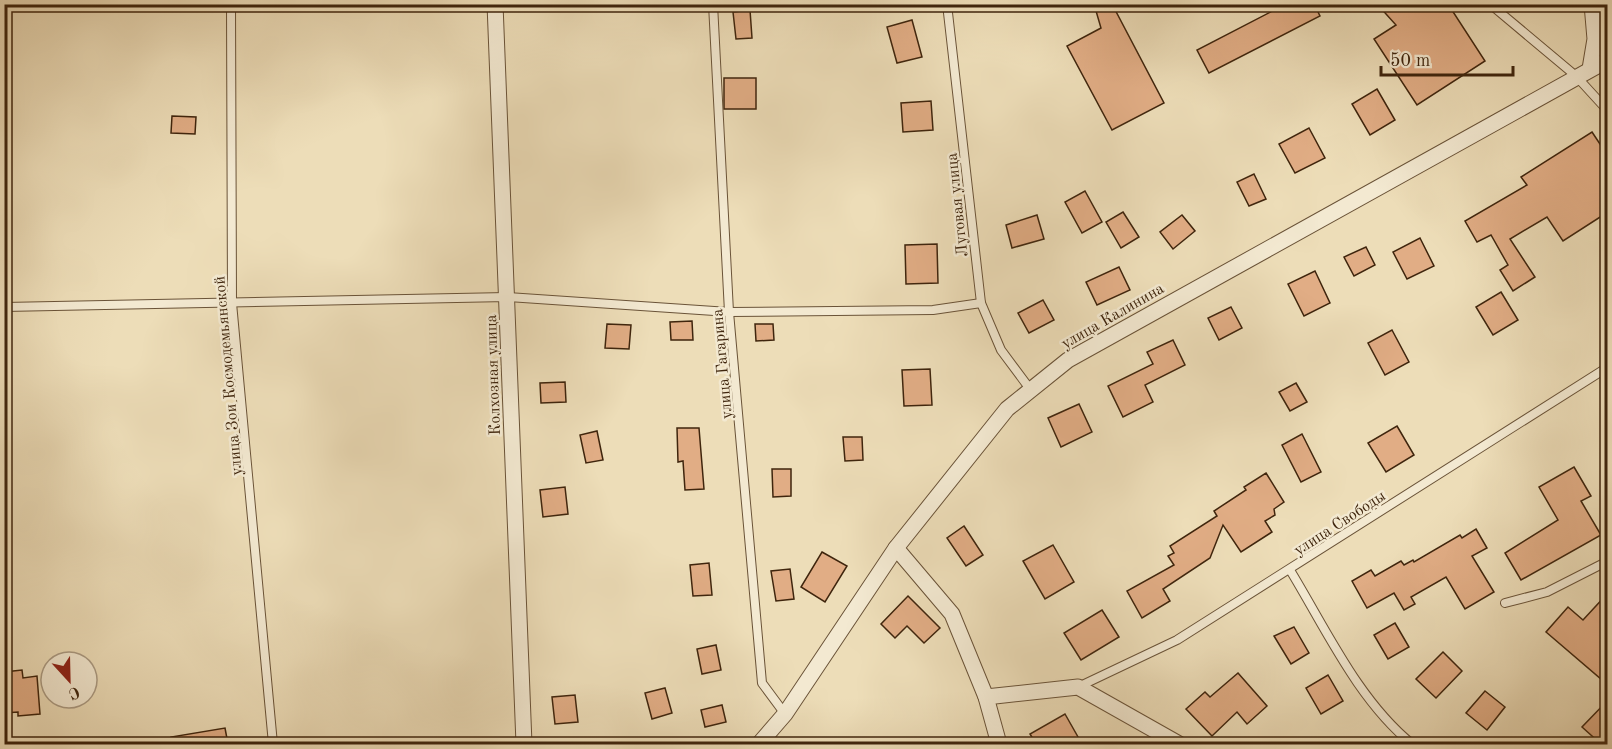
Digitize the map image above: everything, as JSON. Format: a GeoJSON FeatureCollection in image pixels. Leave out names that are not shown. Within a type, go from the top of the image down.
{"type":"FeatureCollection","features":[{"type":"Feature","properties":{"kind":"street","name":"Колхозная улица"},"geometry":{"type":"LineString","coordinates":[[495,4],[524,744]]}},
{"type":"Feature","properties":{"kind":"street"},"geometry":{"type":"LineString","coordinates":[[1590,69],[1595,39],[1592,4]]}},
{"type":"Feature","properties":{"kind":"street","name":"улица Калинина"},"geometry":{"type":"LineString","coordinates":[[759,744],[785,714],[896,548],[1007,409],[1030,388],[1068,360],[1608,60]]}},
{"type":"Feature","properties":{"kind":"street"},"geometry":{"type":"LineString","coordinates":[[896,548],[952,614],[986,697],[999,744]]}},
{"type":"Feature","properties":{"kind":"street"},"geometry":{"type":"LineString","coordinates":[[986,697],[1078,687],[1179,744]]}},
{"type":"Feature","properties":{"kind":"lane","name":"улица Зои Космодемьянской"},"geometry":{"type":"LineString","coordinates":[[231,4],[232,303],[273,744]]}},
{"type":"Feature","properties":{"kind":"lane","name":"улица Гагарина"},"geometry":{"type":"LineString","coordinates":[[713,4],[729,312],[762,683],[785,714]]}},
{"type":"Feature","properties":{"kind":"lane","name":"Луговая улица"},"geometry":{"type":"LineString","coordinates":[[947,4],[981,303],[1001,351],[1030,388]]}},
{"type":"Feature","properties":{"kind":"lane"},"geometry":{"type":"LineString","coordinates":[[1490,4],[1576,76],[1608,111]]}},
{"type":"Feature","properties":{"kind":"lane"},"geometry":{"type":"LineString","coordinates":[[4,307],[507,297],[729,312],[933,310],[981,303]]}},
{"type":"Feature","properties":{"kind":"lane","name":"улица Свободы"},"geometry":{"type":"LineString","coordinates":[[1078,687],[1177,640],[1608,367]]}},
{"type":"Feature","properties":{"kind":"lane"},"geometry":{"type":"LineString","coordinates":[[1505,603],[1547,592],[1608,561]]}},
{"type":"Feature","properties":{"kind":"lane"},"geometry":{"type":"LineString","coordinates":[[1290,570],[1368,699],[1392,728],[1412,744]]}},
{"type":"Feature","properties":{"kind":"building"},"geometry":{"type":"Polygon","coordinates":[[[1094,4],[1112,4],[1164,103],[1112,130],[1067,46],[1101,28],[1094,4]]]}},
{"type":"Feature","properties":{"kind":"building"},"geometry":{"type":"Polygon","coordinates":[[[1286,4],[1314,4],[1320,16],[1209,73],[1197,50],[1286,4]]]}},
{"type":"Feature","properties":{"kind":"building"},"geometry":{"type":"Polygon","coordinates":[[[1377,4],[1448,4],[1485,61],[1417,105],[1374,39],[1396,25],[1377,4]]]}},
{"type":"Feature","properties":{"kind":"building"},"geometry":{"type":"Polygon","coordinates":[[[750,10],[752,38],[736,39],[733,12],[750,10]]]}},
{"type":"Feature","properties":{"kind":"building"},"geometry":{"type":"Polygon","coordinates":[[[912,20],[922,57],[897,63],[887,27],[912,20]]]}},
{"type":"Feature","properties":{"kind":"building"},"geometry":{"type":"Polygon","coordinates":[[[724,78],[756,78],[756,109],[724,109],[724,78]]]}},
{"type":"Feature","properties":{"kind":"building"},"geometry":{"type":"Polygon","coordinates":[[[1377,89],[1395,120],[1370,135],[1352,104],[1377,89]]]}},
{"type":"Feature","properties":{"kind":"building"},"geometry":{"type":"Polygon","coordinates":[[[931,101],[933,130],[903,132],[901,103],[931,101]]]}},
{"type":"Feature","properties":{"kind":"building"},"geometry":{"type":"Polygon","coordinates":[[[172,116],[196,117],[195,134],[171,133],[172,116]]]}},
{"type":"Feature","properties":{"kind":"building"},"geometry":{"type":"Polygon","coordinates":[[[1309,128],[1325,158],[1295,173],[1279,144],[1309,128]]]}},
{"type":"Feature","properties":{"kind":"building"},"geometry":{"type":"Polygon","coordinates":[[[1592,132],[1608,156],[1608,212],[1563,241],[1547,217],[1510,239],[1535,277],[1513,291],[1500,270],[1508,265],[1491,235],[1477,242],[1465,221],[1527,185],[1521,177],[1592,132]]]}},
{"type":"Feature","properties":{"kind":"building"},"geometry":{"type":"Polygon","coordinates":[[[1254,174],[1266,199],[1249,206],[1237,182],[1254,174]]]}},
{"type":"Feature","properties":{"kind":"building"},"geometry":{"type":"Polygon","coordinates":[[[1085,191],[1102,222],[1082,233],[1065,202],[1085,191]]]}},
{"type":"Feature","properties":{"kind":"building"},"geometry":{"type":"Polygon","coordinates":[[[1123,212],[1139,237],[1121,248],[1106,222],[1123,212]]]}},
{"type":"Feature","properties":{"kind":"building"},"geometry":{"type":"Polygon","coordinates":[[[1037,215],[1044,239],[1012,248],[1006,225],[1037,215]]]}},
{"type":"Feature","properties":{"kind":"building"},"geometry":{"type":"Polygon","coordinates":[[[1182,215],[1195,231],[1173,249],[1160,232],[1182,215]]]}},
{"type":"Feature","properties":{"kind":"building"},"geometry":{"type":"Polygon","coordinates":[[[1420,238],[1434,266],[1407,279],[1393,252],[1420,238]]]}},
{"type":"Feature","properties":{"kind":"building"},"geometry":{"type":"Polygon","coordinates":[[[937,244],[938,283],[906,284],[905,245],[937,244]]]}},
{"type":"Feature","properties":{"kind":"building"},"geometry":{"type":"Polygon","coordinates":[[[1366,247],[1375,265],[1354,276],[1344,257],[1366,247]]]}},
{"type":"Feature","properties":{"kind":"building"},"geometry":{"type":"Polygon","coordinates":[[[1119,267],[1130,290],[1097,305],[1086,282],[1119,267]]]}},
{"type":"Feature","properties":{"kind":"building"},"geometry":{"type":"Polygon","coordinates":[[[1315,271],[1330,303],[1304,316],[1288,284],[1315,271]]]}},
{"type":"Feature","properties":{"kind":"building"},"geometry":{"type":"Polygon","coordinates":[[[1501,292],[1518,320],[1493,335],[1476,307],[1501,292]]]}},
{"type":"Feature","properties":{"kind":"building"},"geometry":{"type":"Polygon","coordinates":[[[1043,300],[1054,320],[1029,333],[1018,313],[1043,300]]]}},
{"type":"Feature","properties":{"kind":"building"},"geometry":{"type":"Polygon","coordinates":[[[1231,307],[1242,328],[1219,340],[1208,318],[1231,307]]]}},
{"type":"Feature","properties":{"kind":"building"},"geometry":{"type":"Polygon","coordinates":[[[692,321],[693,340],[671,340],[670,322],[692,321]]]}},
{"type":"Feature","properties":{"kind":"building"},"geometry":{"type":"Polygon","coordinates":[[[607,324],[631,325],[629,349],[605,348],[607,324]]]}},
{"type":"Feature","properties":{"kind":"building"},"geometry":{"type":"Polygon","coordinates":[[[755,324],[773,324],[774,340],[756,341],[755,324]]]}},
{"type":"Feature","properties":{"kind":"building"},"geometry":{"type":"Polygon","coordinates":[[[1392,330],[1409,362],[1385,375],[1368,343],[1392,330]]]}},
{"type":"Feature","properties":{"kind":"building"},"geometry":{"type":"Polygon","coordinates":[[[1173,340],[1185,365],[1145,385],[1153,402],[1123,417],[1108,386],[1153,364],[1147,352],[1173,340]]]}},
{"type":"Feature","properties":{"kind":"building"},"geometry":{"type":"Polygon","coordinates":[[[930,369],[932,405],[904,406],[902,370],[930,369]]]}},
{"type":"Feature","properties":{"kind":"building"},"geometry":{"type":"Polygon","coordinates":[[[565,382],[566,402],[541,403],[540,383],[565,382]]]}},
{"type":"Feature","properties":{"kind":"building"},"geometry":{"type":"Polygon","coordinates":[[[1296,383],[1307,402],[1290,411],[1279,392],[1296,383]]]}},
{"type":"Feature","properties":{"kind":"building"},"geometry":{"type":"Polygon","coordinates":[[[1079,404],[1092,432],[1061,447],[1048,418],[1079,404]]]}},
{"type":"Feature","properties":{"kind":"building"},"geometry":{"type":"Polygon","coordinates":[[[1397,426],[1414,455],[1386,472],[1368,443],[1397,426]]]}},
{"type":"Feature","properties":{"kind":"building"},"geometry":{"type":"Polygon","coordinates":[[[677,428],[699,428],[704,489],[685,490],[683,461],[678,462],[677,428]]]}},
{"type":"Feature","properties":{"kind":"building"},"geometry":{"type":"Polygon","coordinates":[[[597,431],[603,460],[586,463],[580,435],[597,431]]]}},
{"type":"Feature","properties":{"kind":"building"},"geometry":{"type":"Polygon","coordinates":[[[1302,434],[1321,472],[1301,482],[1282,445],[1302,434]]]}},
{"type":"Feature","properties":{"kind":"building"},"geometry":{"type":"Polygon","coordinates":[[[843,437],[862,437],[863,460],[845,461],[843,437]]]}},
{"type":"Feature","properties":{"kind":"building"},"geometry":{"type":"Polygon","coordinates":[[[1574,467],[1591,496],[1581,501],[1601,535],[1521,580],[1505,553],[1558,520],[1539,487],[1574,467]]]}},
{"type":"Feature","properties":{"kind":"building"},"geometry":{"type":"Polygon","coordinates":[[[772,469],[791,469],[791,496],[773,497],[772,469]]]}},
{"type":"Feature","properties":{"kind":"building"},"geometry":{"type":"Polygon","coordinates":[[[1266,473],[1284,502],[1274,509],[1275,515],[1265,521],[1272,532],[1241,552],[1223,525],[1210,558],[1163,589],[1170,601],[1142,618],[1127,591],[1174,565],[1168,556],[1174,553],[1170,546],[1217,516],[1214,511],[1246,490],[1244,487],[1266,473]]]}},
{"type":"Feature","properties":{"kind":"building"},"geometry":{"type":"Polygon","coordinates":[[[565,487],[568,514],[543,517],[540,490],[565,487]]]}},
{"type":"Feature","properties":{"kind":"building"},"geometry":{"type":"Polygon","coordinates":[[[964,526],[983,555],[966,566],[947,538],[964,526]]]}},
{"type":"Feature","properties":{"kind":"building"},"geometry":{"type":"Polygon","coordinates":[[[1476,529],[1487,548],[1472,556],[1494,592],[1465,609],[1446,577],[1411,597],[1415,604],[1404,610],[1394,593],[1367,608],[1352,581],[1371,570],[1375,576],[1401,561],[1404,565],[1413,560],[1414,562],[1460,535],[1462,538],[1476,529]]]}},
{"type":"Feature","properties":{"kind":"building"},"geometry":{"type":"Polygon","coordinates":[[[1053,545],[1074,582],[1045,599],[1023,561],[1053,545]]]}},
{"type":"Feature","properties":{"kind":"building"},"geometry":{"type":"Polygon","coordinates":[[[822,552],[847,566],[825,602],[801,587],[822,552]]]}},
{"type":"Feature","properties":{"kind":"building"},"geometry":{"type":"Polygon","coordinates":[[[709,563],[712,595],[693,596],[690,565],[709,563]]]}},
{"type":"Feature","properties":{"kind":"building"},"geometry":{"type":"Polygon","coordinates":[[[790,569],[794,599],[776,601],[771,571],[790,569]]]}},
{"type":"Feature","properties":{"kind":"building"},"geometry":{"type":"Polygon","coordinates":[[[1608,593],[1608,685],[1546,632],[1568,607],[1583,620],[1608,593]]]}},
{"type":"Feature","properties":{"kind":"building"},"geometry":{"type":"Polygon","coordinates":[[[908,596],[940,628],[924,643],[907,626],[895,638],[881,624],[908,596]]]}},
{"type":"Feature","properties":{"kind":"building"},"geometry":{"type":"Polygon","coordinates":[[[1102,610],[1119,637],[1081,660],[1064,633],[1102,610]]]}},
{"type":"Feature","properties":{"kind":"building"},"geometry":{"type":"Polygon","coordinates":[[[1395,623],[1409,647],[1388,659],[1374,635],[1395,623]]]}},
{"type":"Feature","properties":{"kind":"building"},"geometry":{"type":"Polygon","coordinates":[[[1294,627],[1309,653],[1291,664],[1274,636],[1294,627]]]}},
{"type":"Feature","properties":{"kind":"building"},"geometry":{"type":"Polygon","coordinates":[[[716,645],[721,670],[702,674],[697,649],[716,645]]]}},
{"type":"Feature","properties":{"kind":"building"},"geometry":{"type":"Polygon","coordinates":[[[1443,652],[1462,671],[1436,698],[1416,679],[1443,652]]]}},
{"type":"Feature","properties":{"kind":"building"},"geometry":{"type":"Polygon","coordinates":[[[22,670],[23,678],[37,676],[40,714],[18,716],[18,712],[4,713],[4,672],[22,670]]]}},
{"type":"Feature","properties":{"kind":"building"},"geometry":{"type":"Polygon","coordinates":[[[1238,673],[1267,706],[1247,724],[1237,712],[1212,736],[1186,709],[1205,692],[1210,697],[1238,673]]]}},
{"type":"Feature","properties":{"kind":"building"},"geometry":{"type":"Polygon","coordinates":[[[1328,675],[1343,701],[1321,714],[1306,688],[1328,675]]]}},
{"type":"Feature","properties":{"kind":"building"},"geometry":{"type":"Polygon","coordinates":[[[665,688],[672,713],[652,719],[645,693],[665,688]]]}},
{"type":"Feature","properties":{"kind":"building"},"geometry":{"type":"Polygon","coordinates":[[[1485,691],[1505,707],[1487,730],[1466,713],[1485,691]]]}},
{"type":"Feature","properties":{"kind":"building"},"geometry":{"type":"Polygon","coordinates":[[[575,695],[578,722],[555,724],[552,697],[575,695]]]}},
{"type":"Feature","properties":{"kind":"building"},"geometry":{"type":"Polygon","coordinates":[[[1608,700],[1608,744],[1601,744],[1582,727],[1608,700]]]}},
{"type":"Feature","properties":{"kind":"building"},"geometry":{"type":"Polygon","coordinates":[[[722,705],[726,722],[705,727],[701,710],[722,705]]]}},
{"type":"Feature","properties":{"kind":"building"},"geometry":{"type":"Polygon","coordinates":[[[1065,714],[1082,744],[1036,744],[1030,734],[1065,714]]]}},
{"type":"Feature","properties":{"kind":"building"},"geometry":{"type":"Polygon","coordinates":[[[225,728],[228,744],[172,744],[171,737],[225,728]]]}}]}
